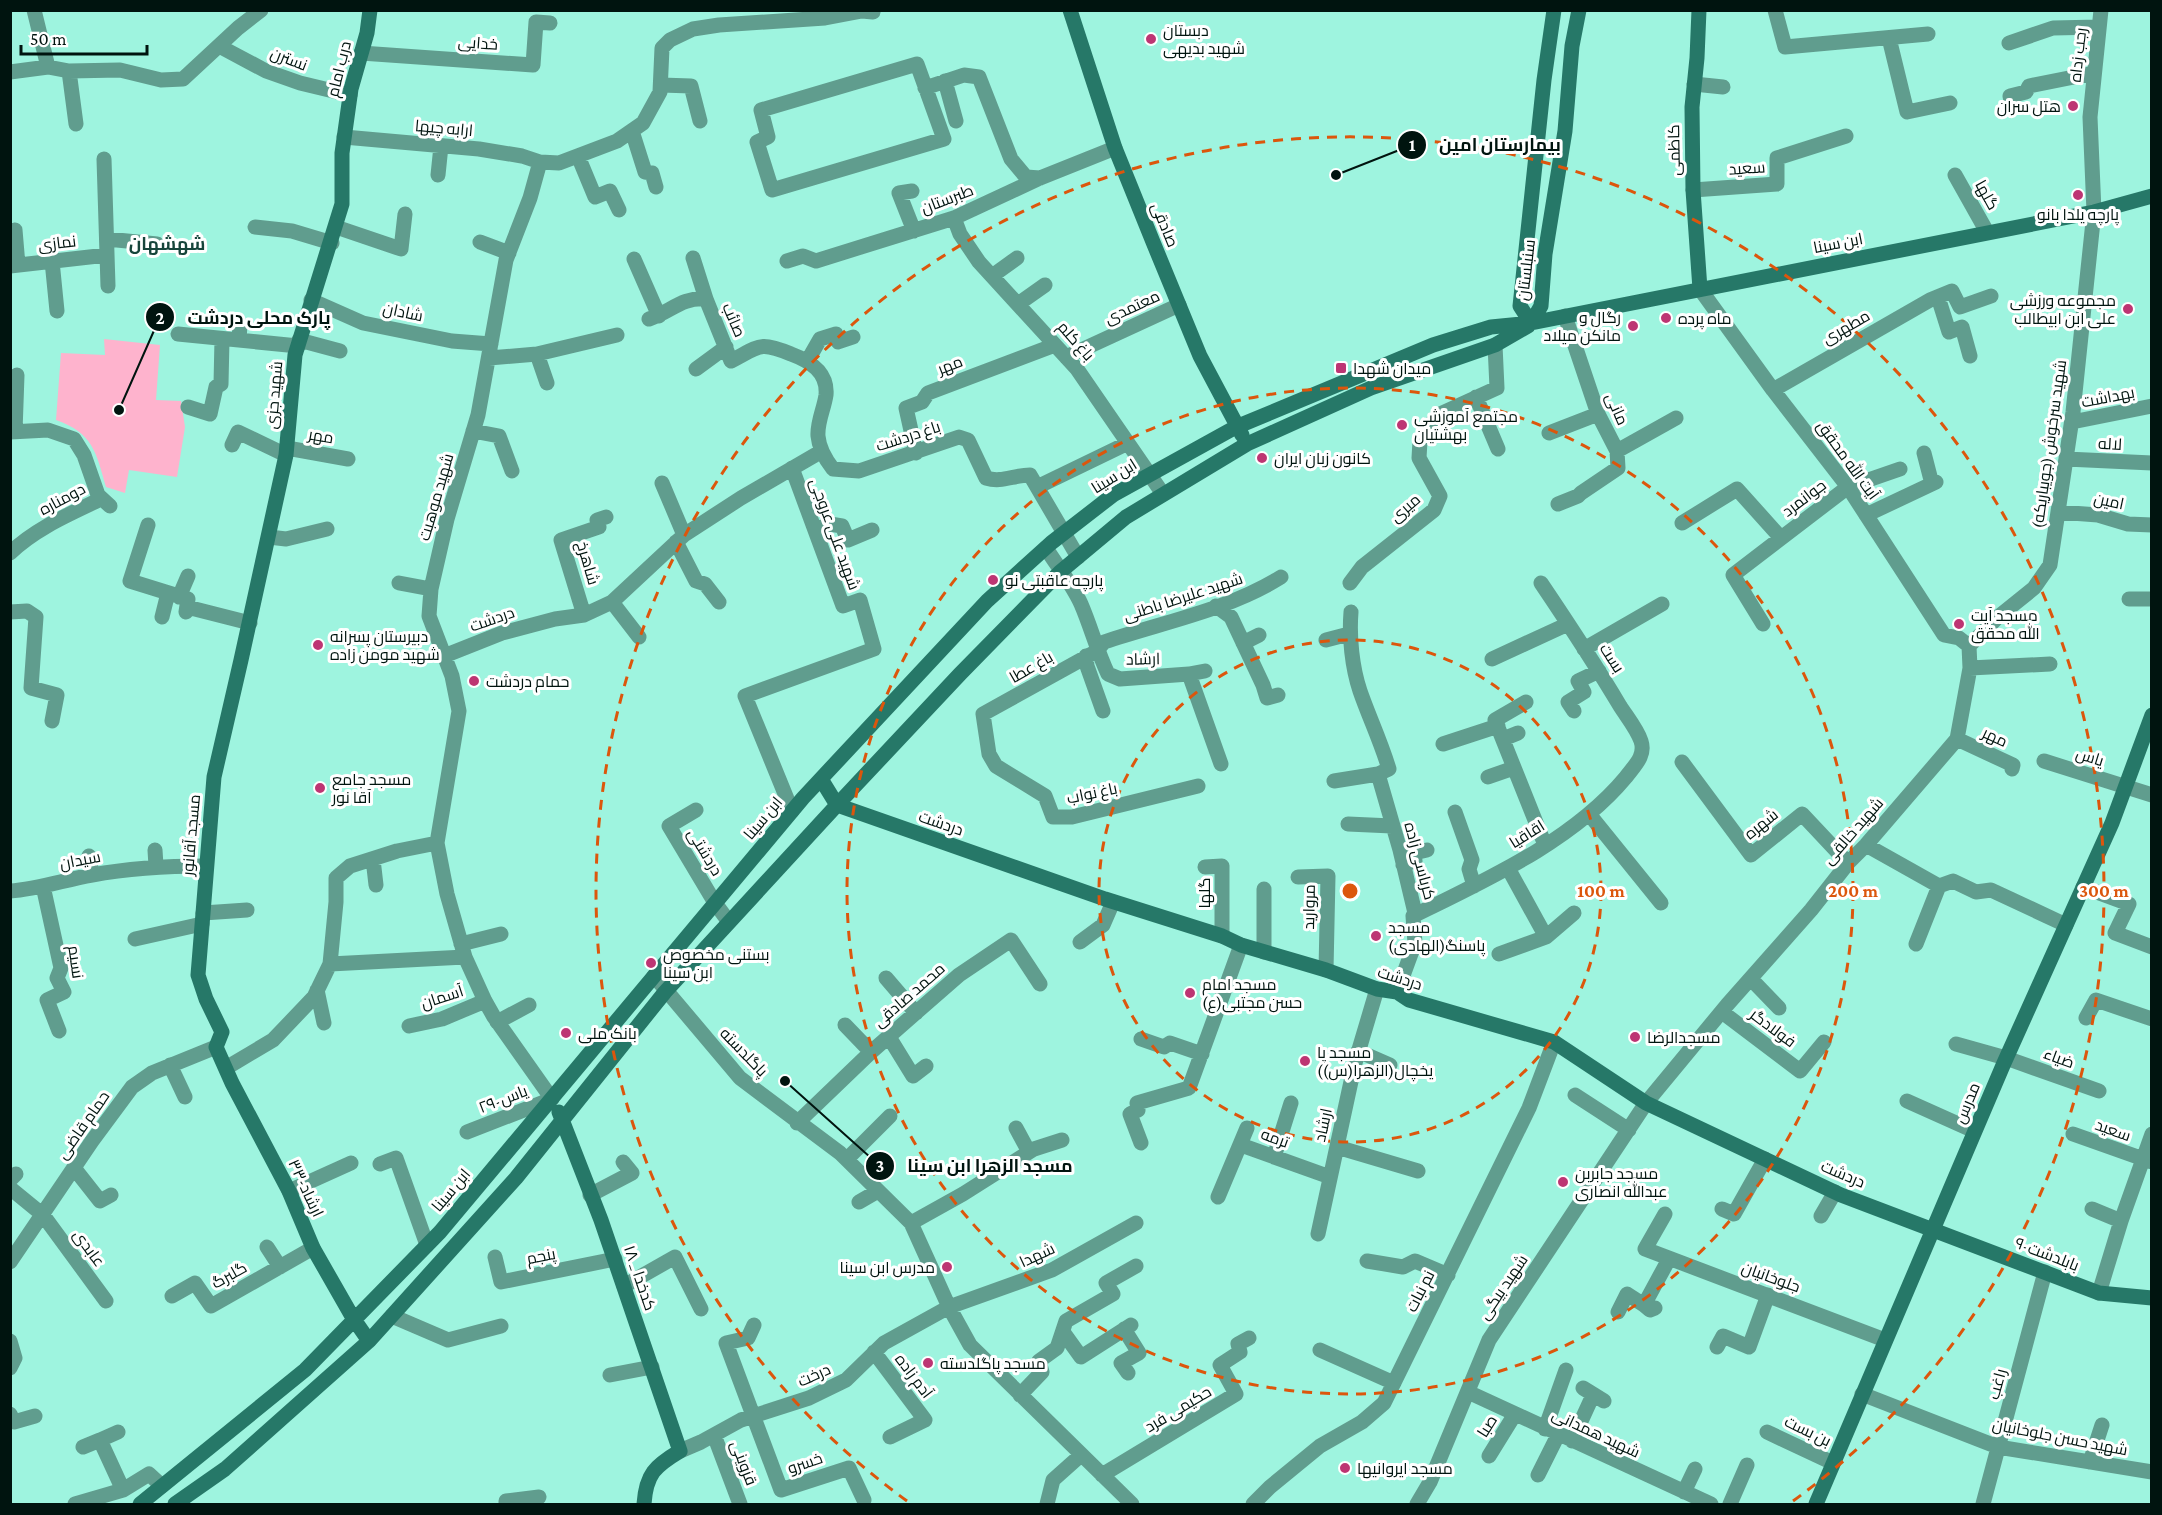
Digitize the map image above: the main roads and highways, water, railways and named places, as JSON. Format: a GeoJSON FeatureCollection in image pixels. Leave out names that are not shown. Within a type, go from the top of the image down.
{"type":"FeatureCollection","features":[{"type":"Feature","properties":{"kind":"main road","name":"درب امام"},"geometry":{"type":"LineString","coordinates":[[344,136],[350,95],[367,33],[370,10]]}},
{"type":"Feature","properties":{"kind":"main road","name":"صادقی"},"geometry":{"type":"LineString","coordinates":[[1070,10],[1115,148],[1179,305],[1200,356],[1247,444]]}},
{"type":"Feature","properties":{"kind":"main road","name":"سنبلستان"},"geometry":{"type":"LineString","coordinates":[[1554,10],[1544,80],[1520,306],[1532,324],[1541,306],[1545,254],[1565,131],[1572,46],[1579,10]]}},
{"type":"Feature","properties":{"kind":"main road","name":"کاظمی"},"geometry":{"type":"LineString","coordinates":[[1699,10],[1692,108],[1693,190],[1700,289]]}},
{"type":"Feature","properties":{"kind":"main road"},"geometry":{"type":"LineString","coordinates":[[1544,80],[1569,81]]}},
{"type":"Feature","properties":{"kind":"main road","name":"شهید جزی"},"geometry":{"type":"LineString","coordinates":[[250,623],[286,452],[295,355],[311,300],[332,243],[342,204],[344,136]]}},
{"type":"Feature","properties":{"kind":"main road","name":"ابن سینا"},"geometry":{"type":"LineString","coordinates":[[140,1504],[305,1370],[353,1318],[427,1245],[821,778],[987,601],[1046,548],[1113,495],[1236,427],[1432,345],[1491,327],[1532,324],[2094,212],[2151,196]]}},
{"type":"Feature","properties":{"kind":"main road","name":"ابن سینا"},"geometry":{"type":"LineString","coordinates":[[177,1503],[225,1469],[369,1341],[516,1178],[665,992],[960,674],[1060,572],[1126,517],[1247,444],[1371,388],[1495,345],[1532,324]]}},
{"type":"Feature","properties":{"kind":"main road","name":"مسجد آقانور"},"geometry":{"type":"LineString","coordinates":[[216,1047],[222,1032],[206,999],[198,975],[206,866],[214,777],[250,623]]}},
{"type":"Feature","properties":{"kind":"main road","name":"مدرس"},"geometry":{"type":"LineString","coordinates":[[1816,1504],[1974,1131],[2112,823],[2151,715]]}},
{"type":"Feature","properties":{"kind":"main road"},"geometry":{"type":"LineString","coordinates":[[821,778],[837,805]]}},
{"type":"Feature","properties":{"kind":"main road","name":"دردشت"},"geometry":{"type":"LineString","coordinates":[[837,805],[1113,902],[1222,936],[1241,945],[1326,970],[1377,989],[1397,992],[1408,1000],[1554,1042],[1646,1103],[1835,1192],[1933,1229]]}},
{"type":"Feature","properties":{"kind":"main road","name":"۳۳-ارشاد"},"geometry":{"type":"LineString","coordinates":[[216,1047],[289,1191],[314,1248],[353,1318],[369,1341]]}},
{"type":"Feature","properties":{"kind":"main road","name":"۱۸ _ کدخدا"},"geometry":{"type":"LineString","coordinates":[[552,1098],[562,1118],[615,1259],[680,1451],[651,1473],[645,1488],[644,1504]]}},
{"type":"Feature","properties":{"kind":"main road","name":"۹-بابلدشت"},"geometry":{"type":"LineString","coordinates":[[1933,1229],[2099,1293],[2151,1298]]}},
{"type":"Feature","properties":{"kind":"main road"},"geometry":{"type":"LineString","coordinates":[[162,1486],[177,1503]]}},
{"type":"Feature","properties":{"kind":"place","name":"دبستان شهید بدیهی"},"geometry":{"type":"Point","coordinates":[1151,39]}},
{"type":"Feature","properties":{"kind":"place","name":"هتل سران"},"geometry":{"type":"Point","coordinates":[2073,106]}},
{"type":"Feature","properties":{"kind":"place","name":"بیمارستان امین"},"geometry":{"type":"Point","coordinates":[1336,175]}},
{"type":"Feature","properties":{"kind":"place","name":"پارچه یلدا بانو"},"geometry":{"type":"Point","coordinates":[2078,195]}},
{"type":"Feature","properties":{"kind":"place","name":"مجموعه ورزشی علی ابن ابیطالب"},"geometry":{"type":"Point","coordinates":[2128,309]}},
{"type":"Feature","properties":{"kind":"place","name":"ماه پرده"},"geometry":{"type":"Point","coordinates":[1666,318]}},
{"type":"Feature","properties":{"kind":"place","name":"رگال و مانکن میلاد"},"geometry":{"type":"Point","coordinates":[1633,326]}},
{"type":"Feature","properties":{"kind":"place","name":"میدان شهدا"},"geometry":{"type":"Point","coordinates":[1341,368]}},
{"type":"Feature","properties":{"kind":"place","name":"پارک محلی دردشت"},"geometry":{"type":"Point","coordinates":[119,410]}},
{"type":"Feature","properties":{"kind":"place","name":"مجتمع آموزشی بهشتیان"},"geometry":{"type":"Point","coordinates":[1402,425]}},
{"type":"Feature","properties":{"kind":"place","name":"کانون زبان ایران"},"geometry":{"type":"Point","coordinates":[1262,458]}},
{"type":"Feature","properties":{"kind":"place","name":"پارچه عاقبتی نو"},"geometry":{"type":"Point","coordinates":[993,580]}},
{"type":"Feature","properties":{"kind":"place","name":"مسجد آیت الله محقق"},"geometry":{"type":"Point","coordinates":[1959,624]}},
{"type":"Feature","properties":{"kind":"place","name":"دبیرستان پسرانه شهید مومن زاده"},"geometry":{"type":"Point","coordinates":[318,645]}},
{"type":"Feature","properties":{"kind":"place","name":"حمام دردشت"},"geometry":{"type":"Point","coordinates":[474,681]}},
{"type":"Feature","properties":{"kind":"place","name":"مسجد جامع آقا نور"},"geometry":{"type":"Point","coordinates":[320,788]}},
{"type":"Feature","properties":{"kind":"place","name":"مسجد پاسنگ(الهادی)"},"geometry":{"type":"Point","coordinates":[1376,936]}},
{"type":"Feature","properties":{"kind":"place","name":"بستنی مخصوص ابن سینا"},"geometry":{"type":"Point","coordinates":[651,963]}},
{"type":"Feature","properties":{"kind":"place","name":"مسجد امام حسن مجتبی(ع)"},"geometry":{"type":"Point","coordinates":[1190,993]}},
{"type":"Feature","properties":{"kind":"place","name":"بانک ملی"},"geometry":{"type":"Point","coordinates":[566,1033]}},
{"type":"Feature","properties":{"kind":"place","name":"مسجدالرضا"},"geometry":{"type":"Point","coordinates":[1635,1037]}},
{"type":"Feature","properties":{"kind":"place","name":"مسجد پا یخچال(الزهرا(س))"},"geometry":{"type":"Point","coordinates":[1305,1061]}},
{"type":"Feature","properties":{"kind":"place","name":"مسجد الزهرا ابن سینا"},"geometry":{"type":"Point","coordinates":[785,1081]}},
{"type":"Feature","properties":{"kind":"place","name":"مسجد جابربن عبدالله انصاری"},"geometry":{"type":"Point","coordinates":[1563,1182]}},
{"type":"Feature","properties":{"kind":"place","name":"مدرس ابن سینا"},"geometry":{"type":"Point","coordinates":[947,1267]}},
{"type":"Feature","properties":{"kind":"place","name":"مسجد پاگلدسته"},"geometry":{"type":"Point","coordinates":[928,1363]}},
{"type":"Feature","properties":{"kind":"place","name":"مسجد ایروانیها"},"geometry":{"type":"Point","coordinates":[1345,1468]}},
{"type":"Feature","properties":{"kind":"district","name":"شهشهان"},"geometry":{"type":"Point","coordinates":[167,244]}}]}
